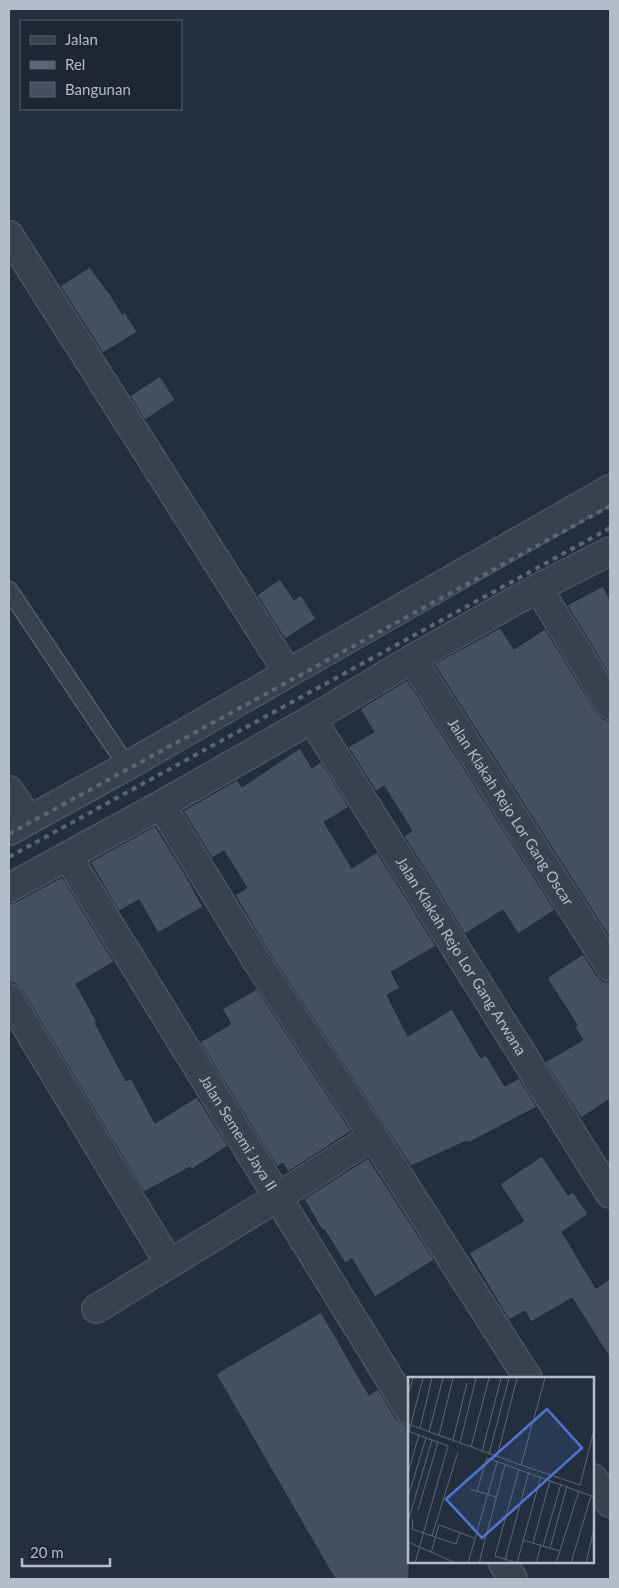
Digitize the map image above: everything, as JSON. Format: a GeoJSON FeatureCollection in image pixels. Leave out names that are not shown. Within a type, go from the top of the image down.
{"type":"FeatureCollection","features":[{"type":"Feature","properties":{"kind":"street"},"geometry":{"type":"LineString","coordinates":[[9,235],[288,673]]}},
{"type":"Feature","properties":{"kind":"street"},"geometry":{"type":"LineString","coordinates":[[9,790],[19,826],[610,489]]}},
{"type":"Feature","properties":{"kind":"street"},"geometry":{"type":"LineString","coordinates":[[9,888],[161,805],[538,588],[610,551]]}},
{"type":"Feature","properties":{"kind":"street"},"geometry":{"type":"LineString","coordinates":[[538,588],[610,705]]}},
{"type":"Feature","properties":{"kind":"street","name":"Jalan Klakah Rejo Lor Gang Oscar"},"geometry":{"type":"LineString","coordinates":[[412,659],[610,967]]}},
{"type":"Feature","properties":{"kind":"street","name":"Jalan Klakah Rejo Lor Gang Arwana"},"geometry":{"type":"LineString","coordinates":[[312,719],[610,1194]]}},
{"type":"Feature","properties":{"kind":"street"},"geometry":{"type":"LineString","coordinates":[[161,805],[258,963],[373,1136],[527,1377]]}},
{"type":"Feature","properties":{"kind":"street","name":"Jalan Sememi Jaya II"},"geometry":{"type":"LineString","coordinates":[[70,855],[77,872],[408,1408]]}},
{"type":"Feature","properties":{"kind":"street"},"geometry":{"type":"LineString","coordinates":[[9,998],[169,1264]]}},
{"type":"Feature","properties":{"kind":"street"},"geometry":{"type":"LineString","coordinates":[[96,1309],[373,1136]]}},
{"type":"Feature","properties":{"kind":"street"},"geometry":{"type":"LineString","coordinates":[[503,1563],[513,1579]]}},
{"type":"Feature","properties":{"kind":"lane"},"geometry":{"type":"LineString","coordinates":[[9,590],[127,766]]}},
{"type":"Feature","properties":{"kind":"building"},"geometry":{"type":"Polygon","coordinates":[[[90,267],[122,314],[125,312],[137,332],[103,353],[60,286],[90,267]]]}},
{"type":"Feature","properties":{"kind":"building"},"geometry":{"type":"Polygon","coordinates":[[[160,376],[175,400],[145,420],[130,396],[160,376]]]}},
{"type":"Feature","properties":{"kind":"building"},"geometry":{"type":"Polygon","coordinates":[[[280,579],[294,600],[301,595],[316,619],[285,639],[257,595],[280,579]]]}},
{"type":"Feature","properties":{"kind":"building"},"geometry":{"type":"Polygon","coordinates":[[[603,586],[610,600],[610,676],[567,605],[603,586]]]}},
{"type":"Feature","properties":{"kind":"building"},"geometry":{"type":"Polygon","coordinates":[[[500,628],[514,649],[545,629],[597,713],[603,719],[610,721],[610,938],[434,664],[500,628]]]}},
{"type":"Feature","properties":{"kind":"building"},"geometry":{"type":"Polygon","coordinates":[[[407,680],[555,910],[518,934],[503,910],[465,934],[404,836],[412,831],[384,786],[376,791],[348,747],[374,732],[360,709],[407,680]]]}},
{"type":"Feature","properties":{"kind":"building"},"geometry":{"type":"Polygon","coordinates":[[[300,748],[312,768],[321,762],[349,807],[324,822],[352,868],[377,852],[436,946],[391,972],[400,988],[387,995],[408,1036],[452,1009],[481,1058],[486,1055],[505,1086],[519,1078],[537,1107],[468,1143],[467,1141],[411,1166],[271,955],[235,895],[247,888],[224,851],[212,858],[183,811],[237,780],[242,787],[300,748]]]}},
{"type":"Feature","properties":{"kind":"building"},"geometry":{"type":"Polygon","coordinates":[[[155,826],[203,907],[158,933],[139,900],[119,911],[90,862],[155,826]]]}},
{"type":"Feature","properties":{"kind":"building"},"geometry":{"type":"Polygon","coordinates":[[[62,877],[114,962],[76,984],[126,1081],[131,1078],[155,1123],[197,1097],[228,1146],[192,1169],[190,1167],[144,1192],[22,990],[16,984],[9,982],[9,904],[62,877]]]}},
{"type":"Feature","properties":{"kind":"building"},"geometry":{"type":"Polygon","coordinates":[[[583,954],[597,976],[602,981],[610,983],[610,1099],[581,1118],[545,1062],[583,1040],[575,1027],[577,1025],[547,978],[583,954]]]}},
{"type":"Feature","properties":{"kind":"building"},"geometry":{"type":"Polygon","coordinates":[[[257,989],[351,1131],[288,1172],[283,1163],[277,1167],[200,1042],[231,1024],[222,1009],[257,989]]]}},
{"type":"Feature","properties":{"kind":"building"},"geometry":{"type":"Polygon","coordinates":[[[542,1156],[568,1195],[573,1192],[588,1214],[562,1232],[596,1288],[610,1279],[610,1358],[572,1298],[531,1322],[525,1311],[509,1320],[469,1253],[524,1221],[500,1184],[542,1156]]]}},
{"type":"Feature","properties":{"kind":"building"},"geometry":{"type":"Polygon","coordinates":[[[368,1158],[434,1260],[375,1297],[352,1259],[345,1263],[324,1229],[322,1230],[304,1199],[368,1158]]]}},
{"type":"Feature","properties":{"kind":"building"},"geometry":{"type":"Polygon","coordinates":[[[321,1312],[369,1395],[378,1389],[396,1419],[408,1426],[409,1579],[335,1579],[216,1374],[321,1312]]]}},
{"type":"Feature","properties":{"kind":"railway"},"geometry":{"type":"LineString","coordinates":[[9,834],[610,506]]}},
{"type":"Feature","properties":{"kind":"railway"},"geometry":{"type":"LineString","coordinates":[[9,857],[610,528]]}}]}
